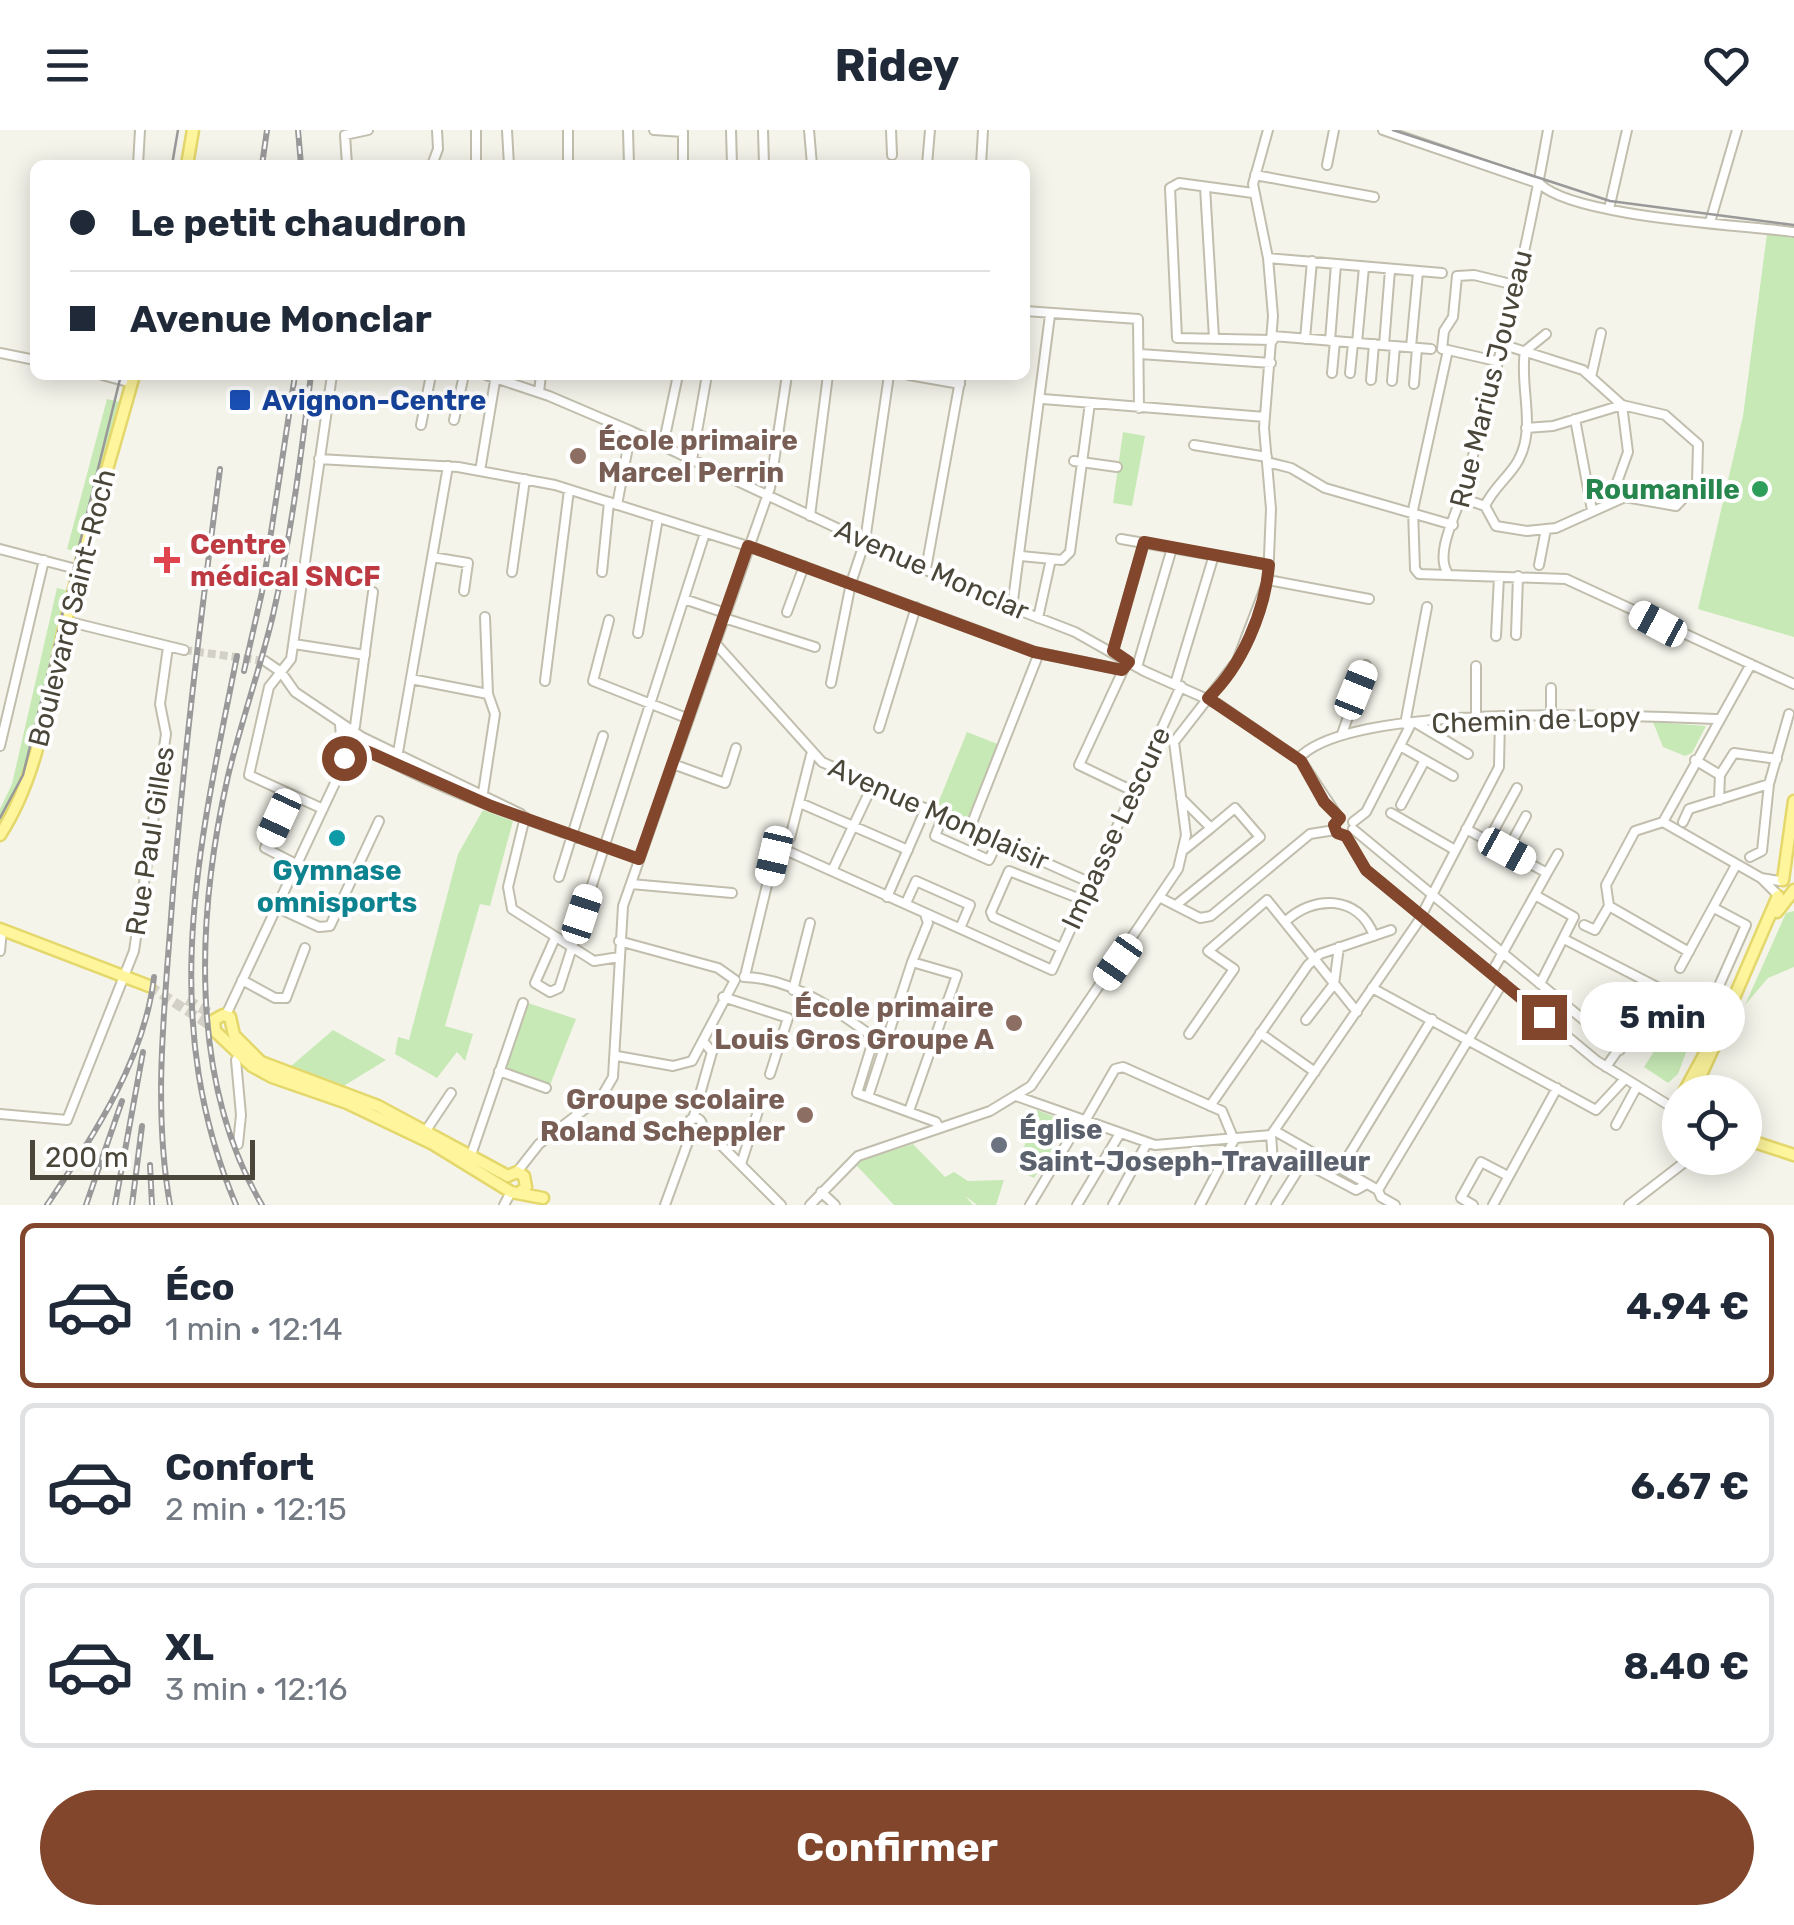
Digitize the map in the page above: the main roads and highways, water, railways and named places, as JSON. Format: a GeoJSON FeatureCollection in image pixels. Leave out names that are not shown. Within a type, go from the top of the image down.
{"type":"FeatureCollection","features":[{"type":"Feature","properties":{"kind":"main road"},"geometry":{"type":"LineString","coordinates":[[188,160],[193,130]]}},
{"type":"Feature","properties":{"kind":"main road","name":"Boulevard Saint-Roch"},"geometry":{"type":"LineString","coordinates":[[0,836],[20,804],[31,772],[66,621],[133,380]]}},
{"type":"Feature","properties":{"kind":"main road"},"geometry":{"type":"LineString","coordinates":[[1700,1075],[1786,891],[1794,801]]}},
{"type":"Feature","properties":{"kind":"main road"},"geometry":{"type":"LineString","coordinates":[[1,933],[149,982]]}},
{"type":"Feature","properties":{"kind":"main road"},"geometry":{"type":"LineString","coordinates":[[1693,1075],[1730,1007]]}},
{"type":"Feature","properties":{"kind":"main road"},"geometry":{"type":"LineString","coordinates":[[516,1183],[384,1120],[272,1076],[240,1055],[227,1032],[226,1015],[217,1017],[213,1024],[227,1032],[261,1062],[427,1129],[556,1205]]}},
{"type":"Feature","properties":{"kind":"main road"},"geometry":{"type":"LineString","coordinates":[[1762,1144],[1794,1154]]}},
{"type":"Feature","properties":{"kind":"tunnel"},"geometry":{"type":"LineString","coordinates":[[184,650],[265,661]]}},
{"type":"Feature","properties":{"kind":"tunnel"},"geometry":{"type":"LineString","coordinates":[[149,986],[214,1028]]}},
{"type":"Feature","properties":{"kind":"tunnel"},"geometry":{"type":"LineString","coordinates":[[187,1000],[217,1017]]}},
{"type":"Feature","properties":{"kind":"tram line"},"geometry":{"type":"LineString","coordinates":[[173,160],[178,130]]}},
{"type":"Feature","properties":{"kind":"tram line"},"geometry":{"type":"LineString","coordinates":[[1393,130],[1610,201],[1794,225]]}},
{"type":"Feature","properties":{"kind":"tram line"},"geometry":{"type":"LineString","coordinates":[[0,818],[23,775],[120,380]]}},
{"type":"Feature","properties":{"kind":"railway"},"geometry":{"type":"LineString","coordinates":[[263,160],[267,130]]}},
{"type":"Feature","properties":{"kind":"railway"},"geometry":{"type":"LineString","coordinates":[[298,130],[301,160]]}},
{"type":"Feature","properties":{"kind":"railway"},"geometry":{"type":"LineString","coordinates":[[244,671],[262,592],[294,380]]}},
{"type":"Feature","properties":{"kind":"railway"},"geometry":{"type":"LineString","coordinates":[[262,1205],[238,1156],[221,1104],[211,1050],[206,939],[218,829],[233,756],[279,586],[310,380]]}},
{"type":"Feature","properties":{"kind":"railway"},"geometry":{"type":"LineString","coordinates":[[170,1205],[161,1102],[165,999],[185,757],[220,469]]}},
{"type":"Feature","properties":{"kind":"railway"},"geometry":{"type":"LineString","coordinates":[[236,1205],[212,1135],[197,1067],[192,999],[199,864],[237,656]]}},
{"type":"Feature","properties":{"kind":"railway"},"geometry":{"type":"LineString","coordinates":[[47,1205],[98,1125],[128,1068],[140,1039],[154,977]]}},
{"type":"Feature","properties":{"kind":"railway"},"geometry":{"type":"LineString","coordinates":[[115,1205],[143,1052]]}},
{"type":"Feature","properties":{"kind":"railway"},"geometry":{"type":"LineString","coordinates":[[86,1205],[122,1101]]}},
{"type":"Feature","properties":{"kind":"railway"},"geometry":{"type":"LineString","coordinates":[[132,1205],[142,1126]]}},
{"type":"Feature","properties":{"kind":"railway"},"geometry":{"type":"LineString","coordinates":[[150,1165],[152,1205]]}},
{"type":"Feature","properties":{"kind":"place","name":"Avignon-Centre"},"geometry":{"type":"Point","coordinates":[240,400]}},
{"type":"Feature","properties":{"kind":"place","name":"École primaire Marcel Perrin"},"geometry":{"type":"Point","coordinates":[578,456]}},
{"type":"Feature","properties":{"kind":"place","name":"Roumanille"},"geometry":{"type":"Point","coordinates":[1760,489]}},
{"type":"Feature","properties":{"kind":"place","name":"Centre médical SNCF"},"geometry":{"type":"Point","coordinates":[167,560]}},
{"type":"Feature","properties":{"kind":"place","name":"Gymnase omnisports"},"geometry":{"type":"Point","coordinates":[337,838]}},
{"type":"Feature","properties":{"kind":"place","name":"École primaire Louis Gros Groupe A"},"geometry":{"type":"Point","coordinates":[1014,1023]}},
{"type":"Feature","properties":{"kind":"place","name":"Groupe scolaire Roland Scheppler"},"geometry":{"type":"Point","coordinates":[805,1115]}},
{"type":"Feature","properties":{"kind":"place","name":"Église Saint-Joseph-Travailleur"},"geometry":{"type":"Point","coordinates":[999,1145]}}]}
